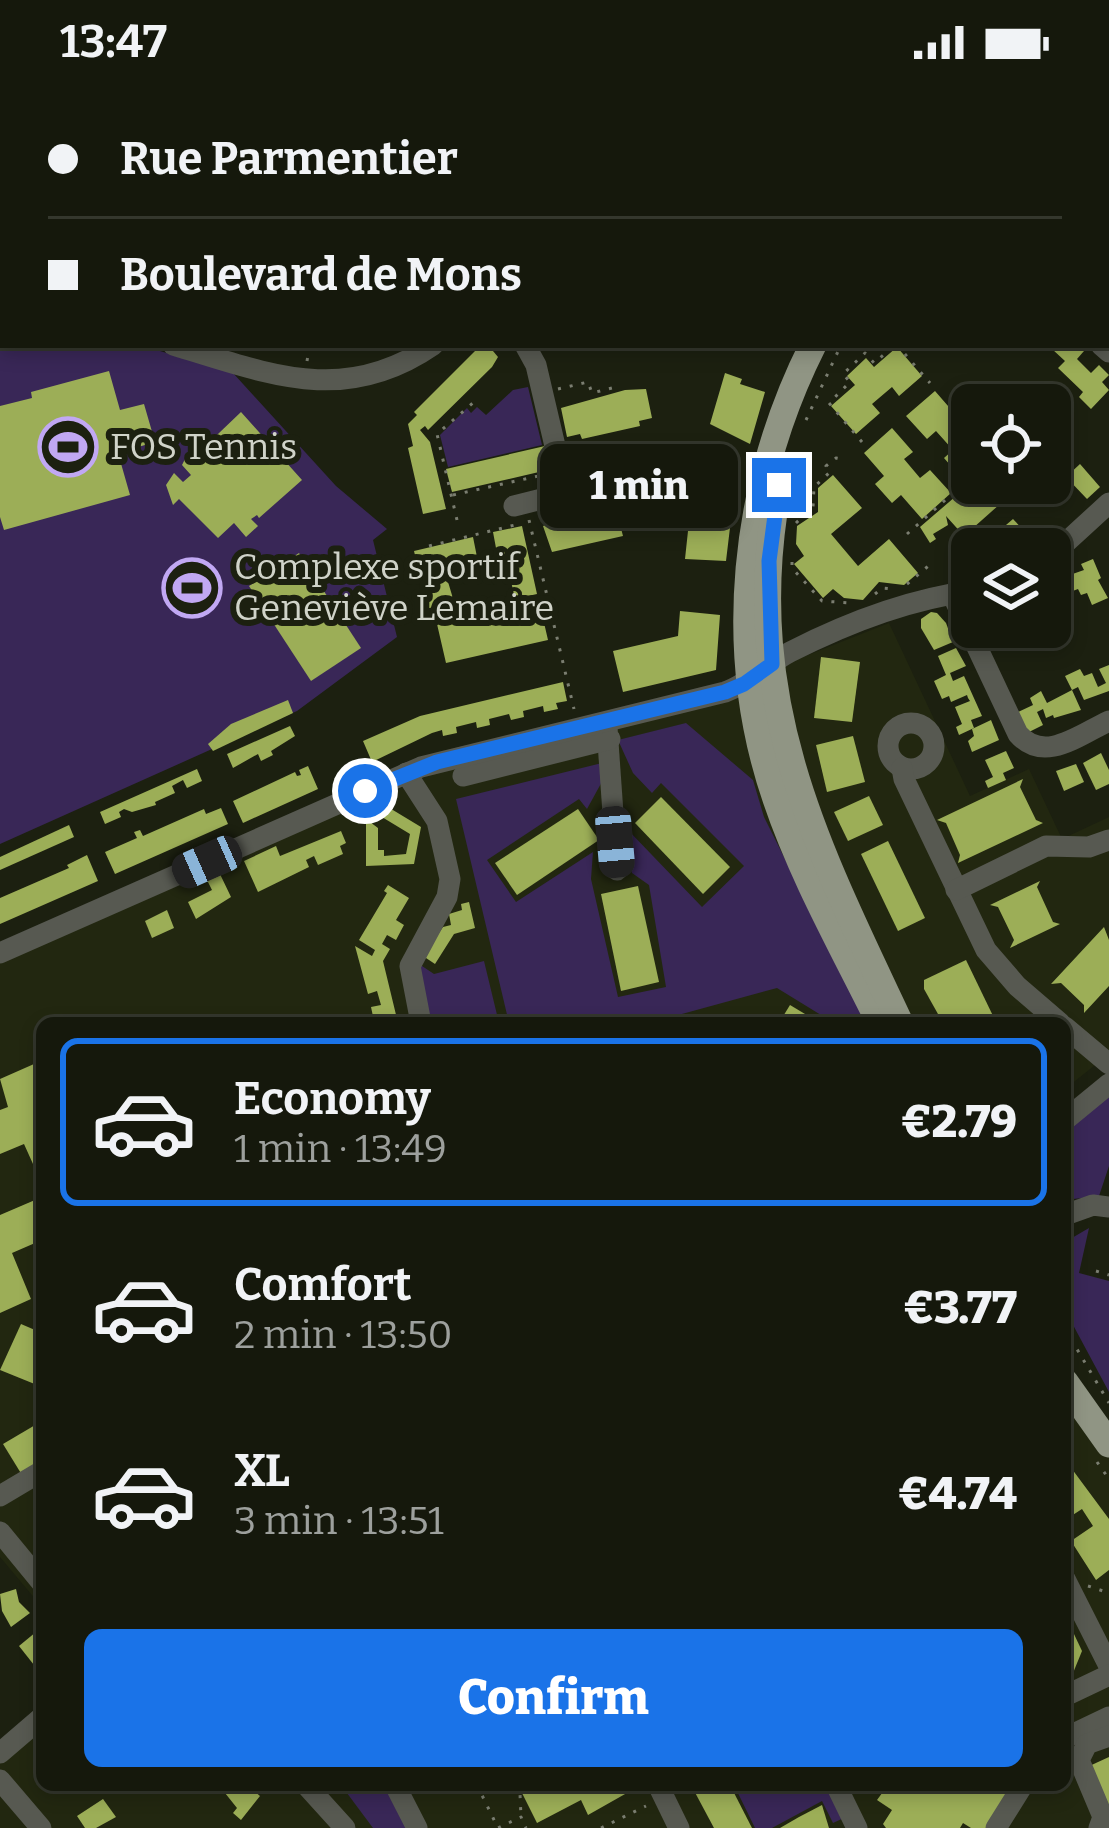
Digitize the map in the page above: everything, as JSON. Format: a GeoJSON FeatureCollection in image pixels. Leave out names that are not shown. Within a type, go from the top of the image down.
{"type":"FeatureCollection","features":[{"type":"Feature","properties":{"kind":"main road"},"geometry":{"type":"LineString","coordinates":[[812,348],[781,418],[754,524],[747,587],[761,672],[768,772],[784,820],[877,1017]]}},
{"type":"Feature","properties":{"kind":"main road"},"geometry":{"type":"LineString","coordinates":[[836,348],[796,429],[774,512],[761,672],[811,832],[897,1017]]}},
{"type":"Feature","properties":{"kind":"main road"},"geometry":{"type":"LineString","coordinates":[[1071,1390],[1109,1444]]}},
{"type":"Feature","properties":{"kind":"street"},"geometry":{"type":"LineString","coordinates":[[202,349],[294,380],[331,382],[389,369],[428,348]]}},
{"type":"Feature","properties":{"kind":"street"},"geometry":{"type":"LineString","coordinates":[[520,504],[566,493],[536,365],[527,348]]}},
{"type":"Feature","properties":{"kind":"street"},"geometry":{"type":"LineString","coordinates":[[1071,538],[1109,503]]}},
{"type":"Feature","properties":{"kind":"street"},"geometry":{"type":"LineString","coordinates":[[463,776],[725,692],[810,643],[903,605],[951,594]]}},
{"type":"Feature","properties":{"kind":"street"},"geometry":{"type":"LineString","coordinates":[[984,648],[1018,734],[1026,743],[1051,748],[1109,721]]}},
{"type":"Feature","properties":{"kind":"street"},"geometry":{"type":"LineString","coordinates":[[0,953],[406,773],[578,728],[608,731]]}},
{"type":"Feature","properties":{"kind":"street"},"geometry":{"type":"LineString","coordinates":[[608,731],[617,870]]}},
{"type":"Feature","properties":{"kind":"street"},"geometry":{"type":"LineString","coordinates":[[902,768],[956,890],[995,963],[1054,1017]]}},
{"type":"Feature","properties":{"kind":"street"},"geometry":{"type":"LineString","coordinates":[[406,773],[437,821],[450,879],[447,897],[410,966],[421,1017]]}},
{"type":"Feature","properties":{"kind":"street"},"geometry":{"type":"LineString","coordinates":[[956,890],[1046,846],[1089,847],[1109,840]]}},
{"type":"Feature","properties":{"kind":"street"},"geometry":{"type":"LineString","coordinates":[[1071,1032],[1109,1065],[1071,1097]]}},
{"type":"Feature","properties":{"kind":"street"},"geometry":{"type":"LineString","coordinates":[[1071,1115],[1109,1084]]}},
{"type":"Feature","properties":{"kind":"street"},"geometry":{"type":"LineString","coordinates":[[1071,1212],[1107,1205]]}},
{"type":"Feature","properties":{"kind":"street"},"geometry":{"type":"LineString","coordinates":[[0,1496],[36,1475]]}},
{"type":"Feature","properties":{"kind":"street"},"geometry":{"type":"LineString","coordinates":[[0,1532],[36,1575]]}},
{"type":"Feature","properties":{"kind":"street"},"geometry":{"type":"LineString","coordinates":[[1071,1591],[1109,1666]]}},
{"type":"Feature","properties":{"kind":"street"},"geometry":{"type":"LineString","coordinates":[[1071,1693],[1109,1676]]}},
{"type":"Feature","properties":{"kind":"street"},"geometry":{"type":"LineString","coordinates":[[1071,1735],[1109,1717]]}},
{"type":"Feature","properties":{"kind":"street"},"geometry":{"type":"LineString","coordinates":[[0,1753],[36,1722]]}},
{"type":"Feature","properties":{"kind":"street"},"geometry":{"type":"LineString","coordinates":[[1097,1828],[1102,1817],[1078,1760],[1087,1744],[1109,1736]]}},
{"type":"Feature","properties":{"kind":"street"},"geometry":{"type":"LineString","coordinates":[[0,1780],[41,1828]]}},
{"type":"Feature","properties":{"kind":"street"},"geometry":{"type":"LineString","coordinates":[[1071,1781],[1097,1828]]}},
{"type":"Feature","properties":{"kind":"street"},"geometry":{"type":"LineString","coordinates":[[311,1791],[345,1828]]}},
{"type":"Feature","properties":{"kind":"street"},"geometry":{"type":"LineString","coordinates":[[397,1791],[417,1828]]}},
{"type":"Feature","properties":{"kind":"street"},"geometry":{"type":"LineString","coordinates":[[661,1791],[679,1828]]}},
{"type":"Feature","properties":{"kind":"street"},"geometry":{"type":"LineString","coordinates":[[839,1791],[857,1828]]}},
{"type":"Feature","properties":{"kind":"street"},"geometry":{"type":"LineString","coordinates":[[995,1828],[1019,1791]]}},
{"type":"Feature","properties":{"kind":"path"},"geometry":{"type":"LineString","coordinates":[[801,431],[836,348]]}},
{"type":"Feature","properties":{"kind":"path"},"geometry":{"type":"LineString","coordinates":[[862,442],[829,404],[850,382],[843,374],[865,353],[874,363],[892,348]]}},
{"type":"Feature","properties":{"kind":"path"},"geometry":{"type":"LineString","coordinates":[[899,348],[930,383]]}},
{"type":"Feature","properties":{"kind":"path"},"geometry":{"type":"LineString","coordinates":[[457,520],[436,434],[474,402]]}},
{"type":"Feature","properties":{"kind":"path"},"geometry":{"type":"LineString","coordinates":[[795,524],[814,507],[814,487],[830,472],[826,466],[842,459]]}},
{"type":"Feature","properties":{"kind":"path"},"geometry":{"type":"LineString","coordinates":[[452,496],[561,471]]}},
{"type":"Feature","properties":{"kind":"path"},"geometry":{"type":"LineString","coordinates":[[907,534],[951,495]]}},
{"type":"Feature","properties":{"kind":"path"},"geometry":{"type":"LineString","coordinates":[[520,504],[578,728]]}},
{"type":"Feature","properties":{"kind":"path"},"geometry":{"type":"LineString","coordinates":[[793,545],[792,568],[821,601],[864,604]]}},
{"type":"Feature","properties":{"kind":"path"},"geometry":{"type":"LineString","coordinates":[[873,596],[882,588],[901,589],[933,562]]}},
{"type":"Feature","properties":{"kind":"path"},"geometry":{"type":"LineString","coordinates":[[1096,1271],[1109,1275]]}},
{"type":"Feature","properties":{"kind":"path"},"geometry":{"type":"LineString","coordinates":[[1071,1339],[1109,1403]]}},
{"type":"Feature","properties":{"kind":"path"},"geometry":{"type":"LineString","coordinates":[[480,1791],[498,1828],[521,1817]]}},
{"type":"Feature","properties":{"kind":"path"},"geometry":{"type":"LineString","coordinates":[[518,1791],[526,1828]]}},
{"type":"Feature","properties":{"kind":"path"},"geometry":{"type":"LineString","coordinates":[[601,1828],[661,1791]]}},
{"type":"Feature","properties":{"kind":"shaded area","name":"Complexe sportif Geneviève Lemaire"},"geometry":{"type":"Polygon","coordinates":[[[0,348],[150,348],[233,373],[336,486],[387,529],[373,540],[397,637],[297,711],[0,844],[0,348]]]}},
{"type":"Feature","properties":{"kind":"shaded area"},"geometry":{"type":"Polygon","coordinates":[[[528,387],[542,445],[448,467],[440,435],[467,408],[471,413],[477,407],[486,415],[513,390],[528,387]]]}},
{"type":"Feature","properties":{"kind":"shaded area"},"geometry":{"type":"Polygon","coordinates":[[[889,623],[970,796],[1029,769],[1062,839],[1109,817],[1109,1054],[1071,1084],[1071,1017],[36,1017],[36,1600],[0,1557],[0,953],[440,762],[437,752],[735,684],[889,623]]]}},
{"type":"Feature","properties":{"kind":"shaded area"},"geometry":{"type":"Polygon","coordinates":[[[686,723],[753,780],[764,817],[864,1017],[824,1017],[777,988],[671,1017],[508,1017],[456,799],[602,763],[604,778],[587,809],[579,799],[487,860],[516,902],[593,852],[591,879],[618,997],[666,987],[649,885],[632,873],[627,829],[702,907],[744,866],[661,783],[652,793],[633,773],[618,740],[686,723]]]}},
{"type":"Feature","properties":{"kind":"shaded area"},"geometry":{"type":"Polygon","coordinates":[[[484,961],[498,1017],[430,1017],[419,964],[434,974],[484,961]]]}},
{"type":"Feature","properties":{"kind":"shaded area"},"geometry":{"type":"Polygon","coordinates":[[[1109,1096],[1109,1166],[1099,1196],[1071,1199],[1071,1127],[1109,1096]]]}},
{"type":"Feature","properties":{"kind":"shaded area"},"geometry":{"type":"Polygon","coordinates":[[[1089,1228],[1079,1273],[1109,1281],[1109,1392],[1071,1321],[1071,1238],[1089,1228]]]}},
{"type":"Feature","properties":{"kind":"shaded area"},"geometry":{"type":"Polygon","coordinates":[[[1071,1386],[1109,1441],[1109,1828],[0,1828],[0,1751],[36,1720],[36,1791],[1071,1791],[1071,1386]]]}},
{"type":"Feature","properties":{"kind":"shaded area"},"geometry":{"type":"Polygon","coordinates":[[[345,1791],[387,1791],[406,1828],[373,1828],[345,1791]]]}},
{"type":"Feature","properties":{"kind":"shaded area"},"geometry":{"type":"Polygon","coordinates":[[[737,1791],[833,1791],[846,1817],[833,1823],[822,1801],[772,1828],[755,1828],[737,1791]]]}},
{"type":"Feature","properties":{"kind":"building"},"geometry":{"type":"Polygon","coordinates":[[[478,348],[490,348],[498,357],[428,430],[425,426],[420,430],[430,442],[446,509],[423,514],[408,448],[413,446],[408,424],[417,415],[414,412],[478,348]]]}},
{"type":"Feature","properties":{"kind":"building"},"geometry":{"type":"Polygon","coordinates":[[[898,348],[922,376],[899,396],[892,387],[872,404],[880,413],[856,434],[831,406],[855,385],[847,376],[866,358],[874,367],[898,348]]]}},
{"type":"Feature","properties":{"kind":"building"},"geometry":{"type":"Polygon","coordinates":[[[1080,348],[1084,351],[1077,359],[1091,373],[1099,365],[1109,375],[1102,382],[1109,390],[1091,409],[1079,397],[1083,392],[1058,368],[1065,361],[1052,349],[1080,348]]]}},
{"type":"Feature","properties":{"kind":"building","name":"FOS Tennis"},"geometry":{"type":"Polygon","coordinates":[[[109,371],[120,410],[144,404],[155,442],[118,453],[130,495],[4,530],[0,406],[32,398],[31,392],[109,371]]]}},
{"type":"Feature","properties":{"kind":"building"},"geometry":{"type":"Polygon","coordinates":[[[725,373],[765,392],[750,444],[710,424],[725,373]]]}},
{"type":"Feature","properties":{"kind":"building"},"geometry":{"type":"Polygon","coordinates":[[[646,389],[652,418],[639,421],[640,426],[582,439],[580,434],[567,437],[561,408],[625,390],[646,389]]]}},
{"type":"Feature","properties":{"kind":"building"},"geometry":{"type":"Polygon","coordinates":[[[935,391],[951,409],[951,448],[936,431],[927,439],[906,416],[935,391]]]}},
{"type":"Feature","properties":{"kind":"building"},"geometry":{"type":"Polygon","coordinates":[[[241,412],[302,480],[259,518],[251,519],[258,526],[246,537],[234,523],[218,538],[179,499],[173,505],[166,485],[174,473],[183,482],[191,475],[182,465],[189,451],[196,455],[241,412]]]}},
{"type":"Feature","properties":{"kind":"building"},"geometry":{"type":"Polygon","coordinates":[[[892,428],[913,452],[904,459],[920,478],[930,470],[951,493],[922,519],[901,495],[892,503],[875,484],[884,476],[864,453],[892,428]]]}},
{"type":"Feature","properties":{"kind":"building"},"geometry":{"type":"Polygon","coordinates":[[[545,446],[550,467],[452,492],[446,469],[545,446]]]}},
{"type":"Feature","properties":{"kind":"building"},"geometry":{"type":"Polygon","coordinates":[[[1080,464],[1100,487],[1087,499],[1071,482],[1071,472],[1080,464]]]}},
{"type":"Feature","properties":{"kind":"building"},"geometry":{"type":"Polygon","coordinates":[[[701,467],[741,477],[726,561],[685,559],[691,503],[701,467]]]}},
{"type":"Feature","properties":{"kind":"building"},"geometry":{"type":"Polygon","coordinates":[[[833,475],[862,508],[831,534],[858,566],[889,539],[918,573],[904,585],[879,582],[863,600],[844,598],[833,589],[823,598],[794,564],[804,556],[796,544],[797,526],[818,512],[818,488],[833,475]]]}},
{"type":"Feature","properties":{"kind":"building"},"geometry":{"type":"Polygon","coordinates":[[[951,500],[951,504],[1000,504],[973,528],[957,528],[946,516],[948,525],[933,534],[936,539],[930,543],[920,527],[951,500]]]}},
{"type":"Feature","properties":{"kind":"building"},"geometry":{"type":"Polygon","coordinates":[[[616,509],[623,536],[552,552],[543,526],[576,513],[584,519],[616,509]]]}},
{"type":"Feature","properties":{"kind":"building"},"geometry":{"type":"Polygon","coordinates":[[[522,526],[537,594],[515,599],[503,546],[496,548],[493,532],[522,526]]]}},
{"type":"Feature","properties":{"kind":"building"},"geometry":{"type":"Polygon","coordinates":[[[473,537],[477,557],[443,565],[457,612],[430,618],[414,551],[473,537]]]}},
{"type":"Feature","properties":{"kind":"building"},"geometry":{"type":"Polygon","coordinates":[[[299,553],[361,648],[311,681],[249,586],[299,553]]]}},
{"type":"Feature","properties":{"kind":"building"},"geometry":{"type":"Polygon","coordinates":[[[1093,559],[1108,598],[1092,605],[1087,593],[1071,592],[1071,575],[1084,570],[1081,564],[1093,559]]]}},
{"type":"Feature","properties":{"kind":"building"},"geometry":{"type":"Polygon","coordinates":[[[539,601],[548,640],[446,663],[437,624],[485,613],[484,609],[491,612],[539,601]]]}},
{"type":"Feature","properties":{"kind":"building"},"geometry":{"type":"Polygon","coordinates":[[[680,611],[720,615],[716,670],[623,692],[613,651],[678,636],[680,611]]]}},
{"type":"Feature","properties":{"kind":"building"},"geometry":{"type":"Polygon","coordinates":[[[937,613],[946,623],[951,643],[934,650],[921,619],[937,613]]]}},
{"type":"Feature","properties":{"kind":"building"},"geometry":{"type":"Polygon","coordinates":[[[956,648],[966,666],[950,673],[953,681],[964,676],[982,716],[971,720],[974,728],[959,735],[956,727],[962,724],[955,707],[970,701],[967,695],[951,702],[949,696],[942,699],[934,681],[946,675],[938,656],[956,648]]]}},
{"type":"Feature","properties":{"kind":"building"},"geometry":{"type":"Polygon","coordinates":[[[821,657],[860,662],[852,722],[814,718],[821,657]]]}},
{"type":"Feature","properties":{"kind":"building"},"geometry":{"type":"Polygon","coordinates":[[[1109,665],[1109,691],[1084,700],[1078,687],[1072,690],[1065,676],[1080,669],[1084,676],[1092,673],[1098,687],[1106,683],[1099,669],[1109,665]]]}},
{"type":"Feature","properties":{"kind":"building"},"geometry":{"type":"Polygon","coordinates":[[[563,682],[567,701],[556,703],[558,709],[544,712],[543,706],[523,711],[524,717],[511,720],[509,714],[489,719],[490,725],[477,728],[476,722],[456,727],[457,733],[443,736],[442,730],[372,762],[363,741],[420,716],[563,682]]]}},
{"type":"Feature","properties":{"kind":"building"},"geometry":{"type":"Polygon","coordinates":[[[1072,690],[1081,710],[1046,718],[1043,709],[1037,712],[1043,725],[1025,734],[1016,713],[1033,705],[1030,698],[1041,691],[1047,703],[1072,690]]]}},
{"type":"Feature","properties":{"kind":"building"},"geometry":{"type":"Polygon","coordinates":[[[288,700],[293,713],[213,751],[208,744],[231,724],[288,700]]]}},
{"type":"Feature","properties":{"kind":"building"},"geometry":{"type":"Polygon","coordinates":[[[991,720],[999,740],[972,752],[968,741],[974,736],[972,729],[991,720]]]}},
{"type":"Feature","properties":{"kind":"building"},"geometry":{"type":"Polygon","coordinates":[[[290,726],[295,736],[271,751],[273,755],[261,761],[258,754],[233,768],[227,754],[290,726]]]}},
{"type":"Feature","properties":{"kind":"building"},"geometry":{"type":"Polygon","coordinates":[[[853,736],[865,782],[827,792],[816,745],[853,736]]]}},
{"type":"Feature","properties":{"kind":"building"},"geometry":{"type":"Polygon","coordinates":[[[1006,751],[1014,768],[1003,773],[1006,780],[988,788],[985,781],[993,777],[985,760],[1006,751]]]}},
{"type":"Feature","properties":{"kind":"building"},"geometry":{"type":"Polygon","coordinates":[[[1101,753],[1109,784],[1096,790],[1083,763],[1101,753]]]}},
{"type":"Feature","properties":{"kind":"building"},"geometry":{"type":"Polygon","coordinates":[[[1076,764],[1084,782],[1064,791],[1056,771],[1076,764]]]}},
{"type":"Feature","properties":{"kind":"building"},"geometry":{"type":"Polygon","coordinates":[[[308,766],[318,789],[243,823],[233,801],[295,772],[301,775],[299,770],[308,766]]]}},
{"type":"Feature","properties":{"kind":"building"},"geometry":{"type":"Polygon","coordinates":[[[197,769],[202,781],[187,788],[183,780],[172,786],[175,793],[156,805],[132,812],[124,809],[119,812],[121,817],[105,824],[100,812],[197,769]]]}},
{"type":"Feature","properties":{"kind":"building"},"geometry":{"type":"Polygon","coordinates":[[[1023,779],[1020,787],[1036,820],[1043,823],[958,863],[960,855],[946,823],[937,820],[1023,779]]]}},
{"type":"Feature","properties":{"kind":"building"},"geometry":{"type":"Polygon","coordinates":[[[869,796],[883,825],[848,841],[834,812],[869,796]]]}},
{"type":"Feature","properties":{"kind":"building"},"geometry":{"type":"Polygon","coordinates":[[[661,797],[730,867],[703,894],[635,823],[661,797]]]}},
{"type":"Feature","properties":{"kind":"building"},"geometry":{"type":"Polygon","coordinates":[[[378,801],[421,827],[414,864],[366,866],[366,819],[378,828],[378,850],[384,850],[384,856],[406,854],[410,834],[372,811],[378,801]]]}},
{"type":"Feature","properties":{"kind":"building"},"geometry":{"type":"Polygon","coordinates":[[[221,808],[228,824],[115,874],[105,852],[137,838],[134,832],[140,830],[143,836],[204,809],[206,814],[221,808]]]}},
{"type":"Feature","properties":{"kind":"building"},"geometry":{"type":"Polygon","coordinates":[[[578,809],[599,840],[517,895],[495,863],[578,809]]]}},
{"type":"Feature","properties":{"kind":"building"},"geometry":{"type":"Polygon","coordinates":[[[69,825],[74,837],[0,870],[0,857],[69,825]]]}},
{"type":"Feature","properties":{"kind":"building"},"geometry":{"type":"Polygon","coordinates":[[[341,831],[346,843],[340,846],[343,854],[318,865],[314,856],[306,860],[309,867],[258,892],[244,861],[276,846],[280,856],[341,831]]]}},
{"type":"Feature","properties":{"kind":"building"},"geometry":{"type":"Polygon","coordinates":[[[888,841],[925,918],[898,931],[861,854],[888,841]]]}},
{"type":"Feature","properties":{"kind":"building"},"geometry":{"type":"Polygon","coordinates":[[[87,855],[98,881],[0,924],[0,898],[69,868],[67,865],[87,855]]]}},
{"type":"Feature","properties":{"kind":"building"},"geometry":{"type":"Polygon","coordinates":[[[219,872],[231,897],[196,919],[188,902],[212,890],[206,878],[219,872]]]}},
{"type":"Feature","properties":{"kind":"building"},"geometry":{"type":"Polygon","coordinates":[[[1040,881],[1037,887],[1053,922],[1060,924],[1010,948],[1014,940],[998,907],[990,905],[1040,881]]]}},
{"type":"Feature","properties":{"kind":"building"},"geometry":{"type":"Polygon","coordinates":[[[388,885],[409,898],[396,920],[404,925],[396,940],[387,935],[382,944],[390,949],[383,961],[397,1017],[373,1017],[371,1007],[381,1005],[377,991],[368,994],[355,946],[372,956],[375,950],[359,940],[388,885]]]}},
{"type":"Feature","properties":{"kind":"building"},"geometry":{"type":"Polygon","coordinates":[[[638,886],[659,982],[621,991],[601,894],[638,886]]]}},
{"type":"Feature","properties":{"kind":"building"},"geometry":{"type":"Polygon","coordinates":[[[469,902],[475,928],[454,934],[435,964],[423,956],[443,927],[451,925],[449,914],[469,902]]]}},
{"type":"Feature","properties":{"kind":"building"},"geometry":{"type":"Polygon","coordinates":[[[167,910],[174,928],[152,938],[145,921],[167,910]]]}},
{"type":"Feature","properties":{"kind":"building"},"geometry":{"type":"Polygon","coordinates":[[[1104,927],[1109,940],[1109,986],[1084,1013],[1084,1005],[1061,983],[1051,984],[1104,927]]]}},
{"type":"Feature","properties":{"kind":"building"},"geometry":{"type":"Polygon","coordinates":[[[966,960],[994,1017],[940,1017],[924,980],[966,960]]]}},
{"type":"Feature","properties":{"kind":"building"},"geometry":{"type":"Polygon","coordinates":[[[790,1005],[810,1017],[783,1017],[790,1005]]]}},
{"type":"Feature","properties":{"kind":"building"},"geometry":{"type":"Polygon","coordinates":[[[34,1064],[36,1069],[36,1171],[24,1144],[0,1154],[0,1110],[8,1107],[0,1079],[34,1064]]]}},
{"type":"Feature","properties":{"kind":"building"},"geometry":{"type":"Polygon","coordinates":[[[36,1200],[36,1243],[12,1253],[31,1299],[0,1313],[0,1215],[36,1200]]]}},
{"type":"Feature","properties":{"kind":"building"},"geometry":{"type":"Polygon","coordinates":[[[21,1324],[36,1330],[36,1385],[0,1370],[21,1324]]]}},
{"type":"Feature","properties":{"kind":"building"},"geometry":{"type":"Polygon","coordinates":[[[36,1425],[36,1466],[22,1475],[3,1444],[36,1425]]]}},
{"type":"Feature","properties":{"kind":"building"},"geometry":{"type":"Polygon","coordinates":[[[1071,1468],[1109,1519],[1109,1570],[1096,1580],[1071,1541],[1093,1526],[1082,1509],[1071,1516],[1071,1468]]]}},
{"type":"Feature","properties":{"kind":"building"},"geometry":{"type":"Polygon","coordinates":[[[16,1589],[19,1602],[30,1613],[11,1627],[0,1594],[16,1589]]]}},
{"type":"Feature","properties":{"kind":"building"},"geometry":{"type":"Polygon","coordinates":[[[1071,1628],[1082,1651],[1071,1674],[1071,1628]]]}},
{"type":"Feature","properties":{"kind":"building"},"geometry":{"type":"Polygon","coordinates":[[[36,1632],[36,1664],[34,1665],[19,1646],[36,1632]]]}},
{"type":"Feature","properties":{"kind":"building"},"geometry":{"type":"Polygon","coordinates":[[[1109,1757],[1109,1813],[1085,1768],[1109,1757]]]}},
{"type":"Feature","properties":{"kind":"building"},"geometry":{"type":"Polygon","coordinates":[[[254,1791],[260,1796],[241,1820],[225,1793],[254,1791]]]}},
{"type":"Feature","properties":{"kind":"building"},"geometry":{"type":"Polygon","coordinates":[[[521,1791],[630,1791],[588,1815],[581,1800],[537,1823],[521,1791]]]}},
{"type":"Feature","properties":{"kind":"building"},"geometry":{"type":"Polygon","coordinates":[[[694,1791],[733,1791],[752,1828],[714,1828],[694,1791]]]}},
{"type":"Feature","properties":{"kind":"building"},"geometry":{"type":"Polygon","coordinates":[[[884,1791],[1017,1791],[992,1828],[963,1823],[960,1828],[886,1828],[883,1824],[892,1810],[877,1800],[884,1791]]]}},
{"type":"Feature","properties":{"kind":"building"},"geometry":{"type":"Polygon","coordinates":[[[103,1799],[116,1817],[96,1828],[85,1828],[77,1816],[103,1799]]]}},
{"type":"Feature","properties":{"kind":"building"},"geometry":{"type":"Polygon","coordinates":[[[822,1805],[829,1828],[780,1828],[799,1817],[822,1805]]]}},
{"type":"Feature","properties":{"kind":"place","name":"FOS Tennis"},"geometry":{"type":"Point","coordinates":[68,447]}},
{"type":"Feature","properties":{"kind":"place","name":"Complexe sportif Geneviève Lemaire"},"geometry":{"type":"Point","coordinates":[192,588]}},
{"type":"Feature","properties":{"kind":"route"},"geometry":{"type":"LineString","coordinates":[[365,791],[421,767],[725,692],[772,664],[769,561],[779,485]]}}]}
